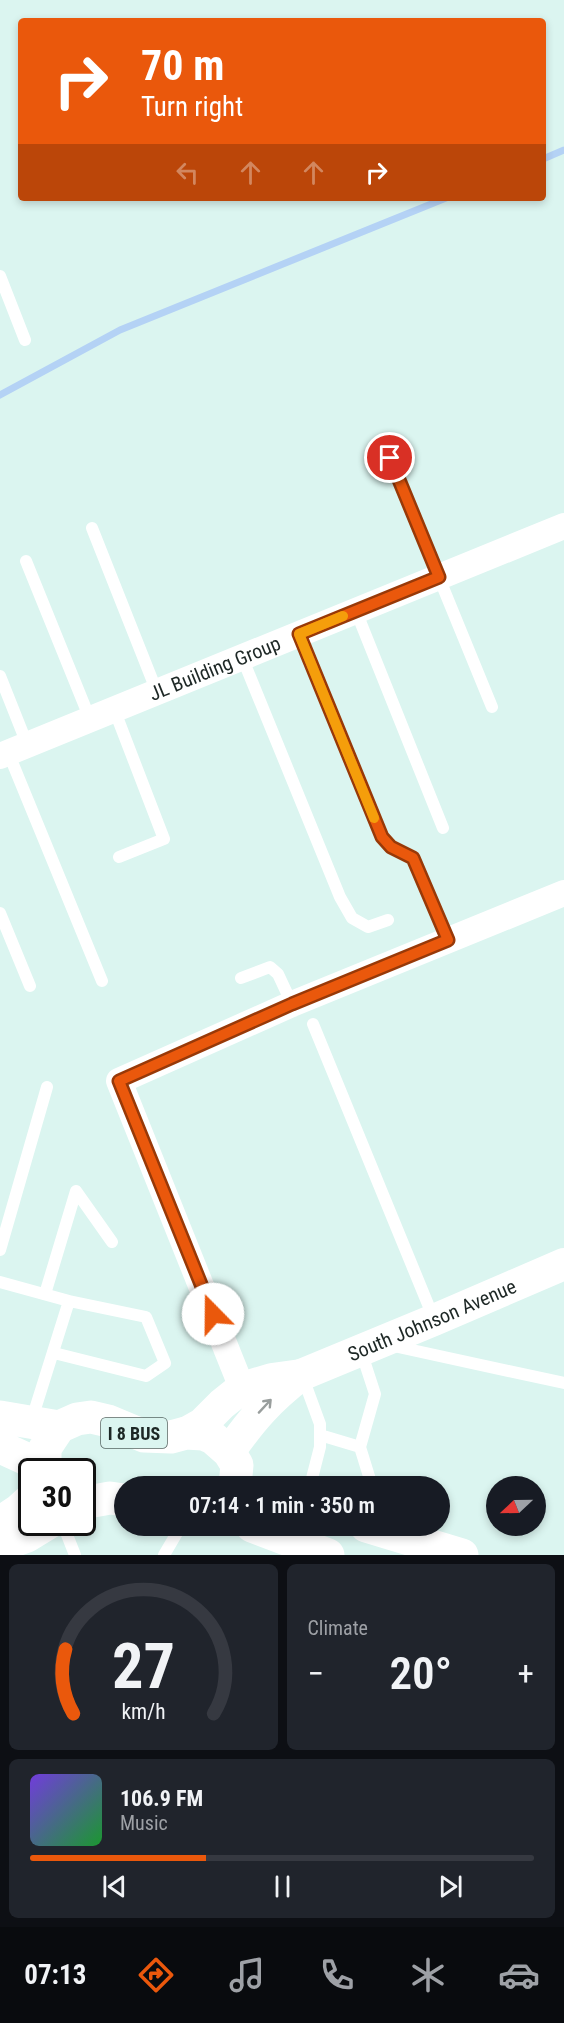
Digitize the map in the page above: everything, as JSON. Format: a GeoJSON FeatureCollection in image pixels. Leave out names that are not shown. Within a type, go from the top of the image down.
{"type":"FeatureCollection","features":[{"type":"Feature","properties":{"kind":"main road","name":"I 8 BUS"},"geometry":{"type":"LineString","coordinates":[[30,1422],[91,1417],[108,1421],[144,1436],[171,1437],[186,1433],[202,1434],[213,1438],[233,1468]]}},
{"type":"Feature","properties":{"kind":"main road"},"geometry":{"type":"LineString","coordinates":[[30,1422],[45,1449],[45,1458]]}},
{"type":"Feature","properties":{"kind":"main road"},"geometry":{"type":"LineString","coordinates":[[0,1447],[22,1458]]}},
{"type":"Feature","properties":{"kind":"main road"},"geometry":{"type":"LineString","coordinates":[[96,1500],[114,1499]]}},
{"type":"Feature","properties":{"kind":"main road"},"geometry":{"type":"LineString","coordinates":[[0,1523],[18,1511]]}},
{"type":"Feature","properties":{"kind":"main road"},"geometry":{"type":"LineString","coordinates":[[0,1546],[27,1536]]}},
{"type":"Feature","properties":{"kind":"main road"},"geometry":{"type":"LineString","coordinates":[[277,1536],[321,1554]]}},
{"type":"Feature","properties":{"kind":"main road"},"geometry":{"type":"LineString","coordinates":[[399,1536],[462,1555]]}},
{"type":"Feature","properties":{"kind":"street","name":"JL Building Group"},"geometry":{"type":"LineString","coordinates":[[12,751],[564,526]]}},
{"type":"Feature","properties":{"kind":"street"},"geometry":{"type":"LineString","coordinates":[[242,1388],[119,1081],[292,1004],[564,894]]}},
{"type":"Feature","properties":{"kind":"street","name":"South Johnson Avenue"},"geometry":{"type":"LineString","coordinates":[[186,1433],[202,1424],[242,1388],[272,1379],[301,1375],[564,1264]]}},
{"type":"Feature","properties":{"kind":"street","name":"South Johnson Avenue"},"geometry":{"type":"LineString","coordinates":[[233,1468],[252,1419],[272,1398],[301,1375]]}},
{"type":"Feature","properties":{"kind":"lane"},"geometry":{"type":"LineString","coordinates":[[0,276],[25,340]]}},
{"type":"Feature","properties":{"kind":"lane"},"geometry":{"type":"LineString","coordinates":[[390,458],[492,707]]}},
{"type":"Feature","properties":{"kind":"lane"},"geometry":{"type":"LineString","coordinates":[[92,528],[157,692]]}},
{"type":"Feature","properties":{"kind":"lane"},"geometry":{"type":"LineString","coordinates":[[26,561],[90,719]]}},
{"type":"Feature","properties":{"kind":"lane"},"geometry":{"type":"LineString","coordinates":[[356,611],[443,828]]}},
{"type":"Feature","properties":{"kind":"lane"},"geometry":{"type":"LineString","coordinates":[[299,634],[382,837],[391,847],[413,858],[448,940]]}},
{"type":"Feature","properties":{"kind":"lane"},"geometry":{"type":"LineString","coordinates":[[242,657],[340,897],[352,918],[369,927],[388,920]]}},
{"type":"Feature","properties":{"kind":"lane"},"geometry":{"type":"LineString","coordinates":[[0,676],[12,751],[102,981]]}},
{"type":"Feature","properties":{"kind":"lane"},"geometry":{"type":"LineString","coordinates":[[114,709],[165,839],[119,857]]}},
{"type":"Feature","properties":{"kind":"lane"},"geometry":{"type":"LineString","coordinates":[[0,913],[30,986]]}},
{"type":"Feature","properties":{"kind":"lane"},"geometry":{"type":"LineString","coordinates":[[242,978],[270,968],[278,974],[292,1004]]}},
{"type":"Feature","properties":{"kind":"lane"},"geometry":{"type":"LineString","coordinates":[[313,1024],[434,1320]]}},
{"type":"Feature","properties":{"kind":"lane"},"geometry":{"type":"LineString","coordinates":[[0,1250],[47,1087]]}},
{"type":"Feature","properties":{"kind":"lane"},"geometry":{"type":"LineString","coordinates":[[45,1294],[76,1191],[112,1242]]}},
{"type":"Feature","properties":{"kind":"lane"},"geometry":{"type":"LineString","coordinates":[[0,1281],[69,1301],[146,1317],[165,1364],[146,1376],[54,1353]]}},
{"type":"Feature","properties":{"kind":"lane"},"geometry":{"type":"LineString","coordinates":[[30,1422],[69,1301]]}},
{"type":"Feature","properties":{"kind":"lane"},"geometry":{"type":"LineString","coordinates":[[369,1476],[360,1447],[375,1394],[370,1347],[564,1383]]}},
{"type":"Feature","properties":{"kind":"lane"},"geometry":{"type":"LineString","coordinates":[[301,1375],[320,1424],[321,1447],[313,1476]]}},
{"type":"Feature","properties":{"kind":"lane"},"geometry":{"type":"LineString","coordinates":[[320,1435],[360,1447]]}},
{"type":"Feature","properties":{"kind":"lane"},"geometry":{"type":"LineString","coordinates":[[68,1536],[75,1555]]}},
{"type":"Feature","properties":{"kind":"lane"},"geometry":{"type":"LineString","coordinates":[[164,1555],[175,1536]]}},
{"type":"Feature","properties":{"kind":"waterway"},"geometry":{"type":"LineString","coordinates":[[546,158],[564,150]]}},
{"type":"Feature","properties":{"kind":"waterway"},"geometry":{"type":"LineString","coordinates":[[0,395],[120,330],[439,201]]}},
{"type":"Feature","properties":{"kind":"slow traffic"},"geometry":{"type":"LineString","coordinates":[[343,616],[299,634],[374,818]]}},
{"type":"Feature","properties":{"kind":"route"},"geometry":{"type":"LineString","coordinates":[[213,1314],[119,1081],[292,1004],[448,940],[413,858],[391,847],[382,837],[299,634],[439,577],[390,458]]}}]}
